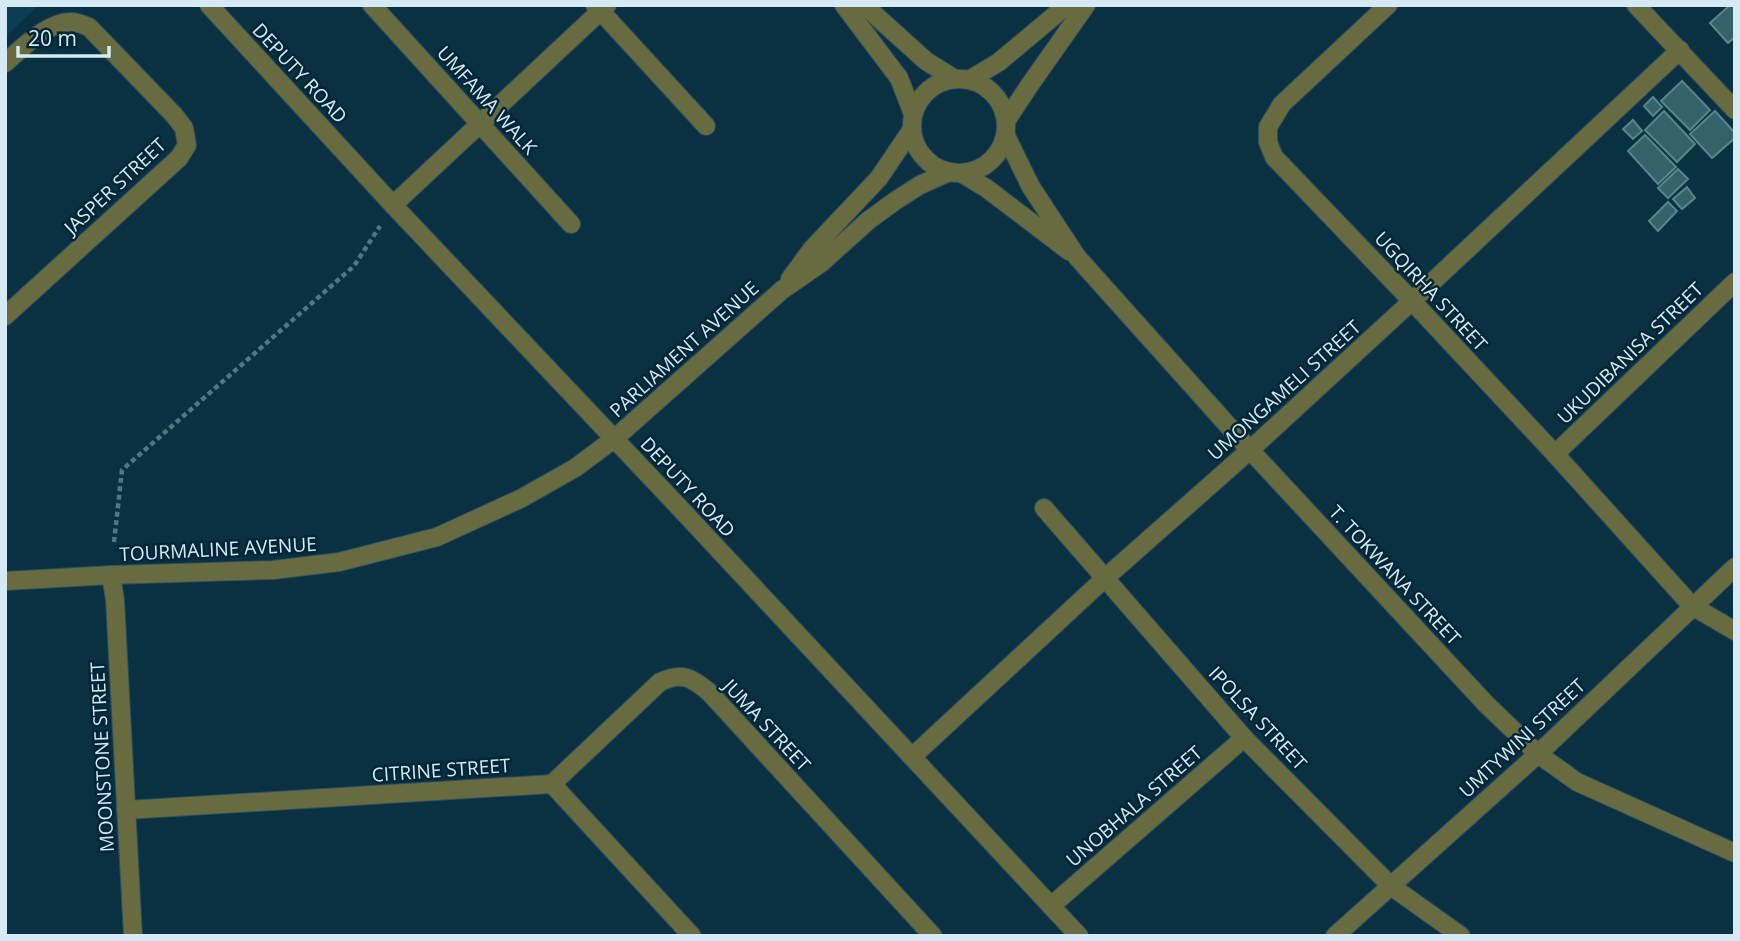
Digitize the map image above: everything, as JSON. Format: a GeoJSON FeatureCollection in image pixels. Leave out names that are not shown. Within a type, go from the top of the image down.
{"type":"FeatureCollection","features":[{"type":"Feature","properties":{"kind":"street","name":"DEPUTY ROAD"},"geometry":{"type":"LineString","coordinates":[[209,5],[393,205],[913,756],[1079,936]]}},
{"type":"Feature","properties":{"kind":"street","name":"UMFAMA WALK"},"geometry":{"type":"LineString","coordinates":[[372,5],[571,224]]}},
{"type":"Feature","properties":{"kind":"street"},"geometry":{"type":"LineString","coordinates":[[844,5],[899,78],[913,122],[915,144],[935,167],[956,173],[978,170],[990,162],[1000,150],[1006,128],[1029,86],[1086,5]]}},
{"type":"Feature","properties":{"kind":"street"},"geometry":{"type":"LineString","coordinates":[[864,5],[926,61],[990,90],[1003,109],[1006,128]]}},
{"type":"Feature","properties":{"kind":"street"},"geometry":{"type":"LineString","coordinates":[[913,122],[919,101],[928,90],[941,82],[962,79],[999,62],[1066,5]]}},
{"type":"Feature","properties":{"kind":"street","name":"UGQIRHA STREET"},"geometry":{"type":"LineString","coordinates":[[1388,5],[1282,104],[1268,127],[1268,142],[1274,157],[1555,454],[1692,606],[1735,631]]}},
{"type":"Feature","properties":{"kind":"street"},"geometry":{"type":"LineString","coordinates":[[1636,5],[1735,110]]}},
{"type":"Feature","properties":{"kind":"street"},"geometry":{"type":"LineString","coordinates":[[393,205],[601,7],[706,126]]}},
{"type":"Feature","properties":{"kind":"street","name":"JASPER STREET"},"geometry":{"type":"LineString","coordinates":[[5,63],[34,37],[56,26],[73,21],[89,27],[174,115],[184,128],[187,145],[179,158],[5,316]]}},
{"type":"Feature","properties":{"kind":"street","name":"UMONGAMELI STREET"},"geometry":{"type":"LineString","coordinates":[[913,756],[1412,301],[1679,50]]}},
{"type":"Feature","properties":{"kind":"street","name":"PARLIAMENT AVENUE"},"geometry":{"type":"LineString","coordinates":[[782,290],[812,249],[879,178],[913,122]]}},
{"type":"Feature","properties":{"kind":"street","name":"T. TOKWANA STREET"},"geometry":{"type":"LineString","coordinates":[[1006,128],[1031,187],[1077,257],[1250,450],[1486,704],[1538,754],[1577,782],[1735,852]]}},
{"type":"Feature","properties":{"kind":"street","name":"PARLIAMENT AVENUE"},"geometry":{"type":"LineString","coordinates":[[614,439],[782,290],[821,263],[869,220],[920,185],[956,173]]}},
{"type":"Feature","properties":{"kind":"street","name":"T. TOKWANA STREET"},"geometry":{"type":"LineString","coordinates":[[956,173],[986,188],[1077,257]]}},
{"type":"Feature","properties":{"kind":"street","name":"UKUDIBANISA STREET"},"geometry":{"type":"LineString","coordinates":[[1555,454],[1735,282]]}},
{"type":"Feature","properties":{"kind":"street","name":"TOURMALINE AVENUE"},"geometry":{"type":"LineString","coordinates":[[5,581],[273,570],[339,562],[437,537],[522,498],[575,468],[614,439]]}},
{"type":"Feature","properties":{"kind":"street","name":"IPOLSA STREET"},"geometry":{"type":"LineString","coordinates":[[1044,509],[1244,738],[1391,886],[1461,936]]}},
{"type":"Feature","properties":{"kind":"street","name":"UMTYWINI STREET"},"geometry":{"type":"LineString","coordinates":[[1335,936],[1538,754],[1735,567]]}},
{"type":"Feature","properties":{"kind":"street","name":"MOONSTONE STREET"},"geometry":{"type":"LineString","coordinates":[[111,576],[115,600],[133,936]]}},
{"type":"Feature","properties":{"kind":"street","name":"JUMA STREET"},"geometry":{"type":"LineString","coordinates":[[552,784],[660,682],[685,676],[709,692],[933,936]]}},
{"type":"Feature","properties":{"kind":"street","name":"UNOBHALA STREET"},"geometry":{"type":"LineString","coordinates":[[1051,906],[1244,738]]}},
{"type":"Feature","properties":{"kind":"street"},"geometry":{"type":"LineString","coordinates":[[552,784],[692,936]]}},
{"type":"Feature","properties":{"kind":"street","name":"CITRINE STREET"},"geometry":{"type":"LineString","coordinates":[[126,810],[552,784]]}},
{"type":"Feature","properties":{"kind":"path"},"geometry":{"type":"LineString","coordinates":[[114,542],[121,470],[354,266],[393,205]]}},
{"type":"Feature","properties":{"kind":"shaded area"},"geometry":{"type":"Polygon","coordinates":[[[5,5],[39,5],[5,37],[5,5]]]}},
{"type":"Feature","properties":{"kind":"building"},"geometry":{"type":"Polygon","coordinates":[[[1730,5],[1735,5],[1735,37],[1728,43],[1710,23],[1730,5]]]}},
{"type":"Feature","properties":{"kind":"building"},"geometry":{"type":"Polygon","coordinates":[[[1682,81],[1710,110],[1690,130],[1661,101],[1682,81]]]}},
{"type":"Feature","properties":{"kind":"building"},"geometry":{"type":"Polygon","coordinates":[[[1653,97],[1662,107],[1653,116],[1644,106],[1653,97]]]}},
{"type":"Feature","properties":{"kind":"building"},"geometry":{"type":"Polygon","coordinates":[[[1664,111],[1695,144],[1677,162],[1645,130],[1664,111]]]}},
{"type":"Feature","properties":{"kind":"building"},"geometry":{"type":"Polygon","coordinates":[[[1715,111],[1735,133],[1735,138],[1712,158],[1690,134],[1715,111]]]}},
{"type":"Feature","properties":{"kind":"building"},"geometry":{"type":"Polygon","coordinates":[[[1633,120],[1642,131],[1633,139],[1623,129],[1633,120]]]}},
{"type":"Feature","properties":{"kind":"building"},"geometry":{"type":"Polygon","coordinates":[[[1645,135],[1676,167],[1658,184],[1628,151],[1645,135]]]}},
{"type":"Feature","properties":{"kind":"building"},"geometry":{"type":"Polygon","coordinates":[[[1678,169],[1688,179],[1668,198],[1658,188],[1678,169]]]}},
{"type":"Feature","properties":{"kind":"building"},"geometry":{"type":"Polygon","coordinates":[[[1687,187],[1695,198],[1682,209],[1673,199],[1687,187]]]}},
{"type":"Feature","properties":{"kind":"building"},"geometry":{"type":"Polygon","coordinates":[[[1668,202],[1677,211],[1658,231],[1649,221],[1668,202]]]}}]}
